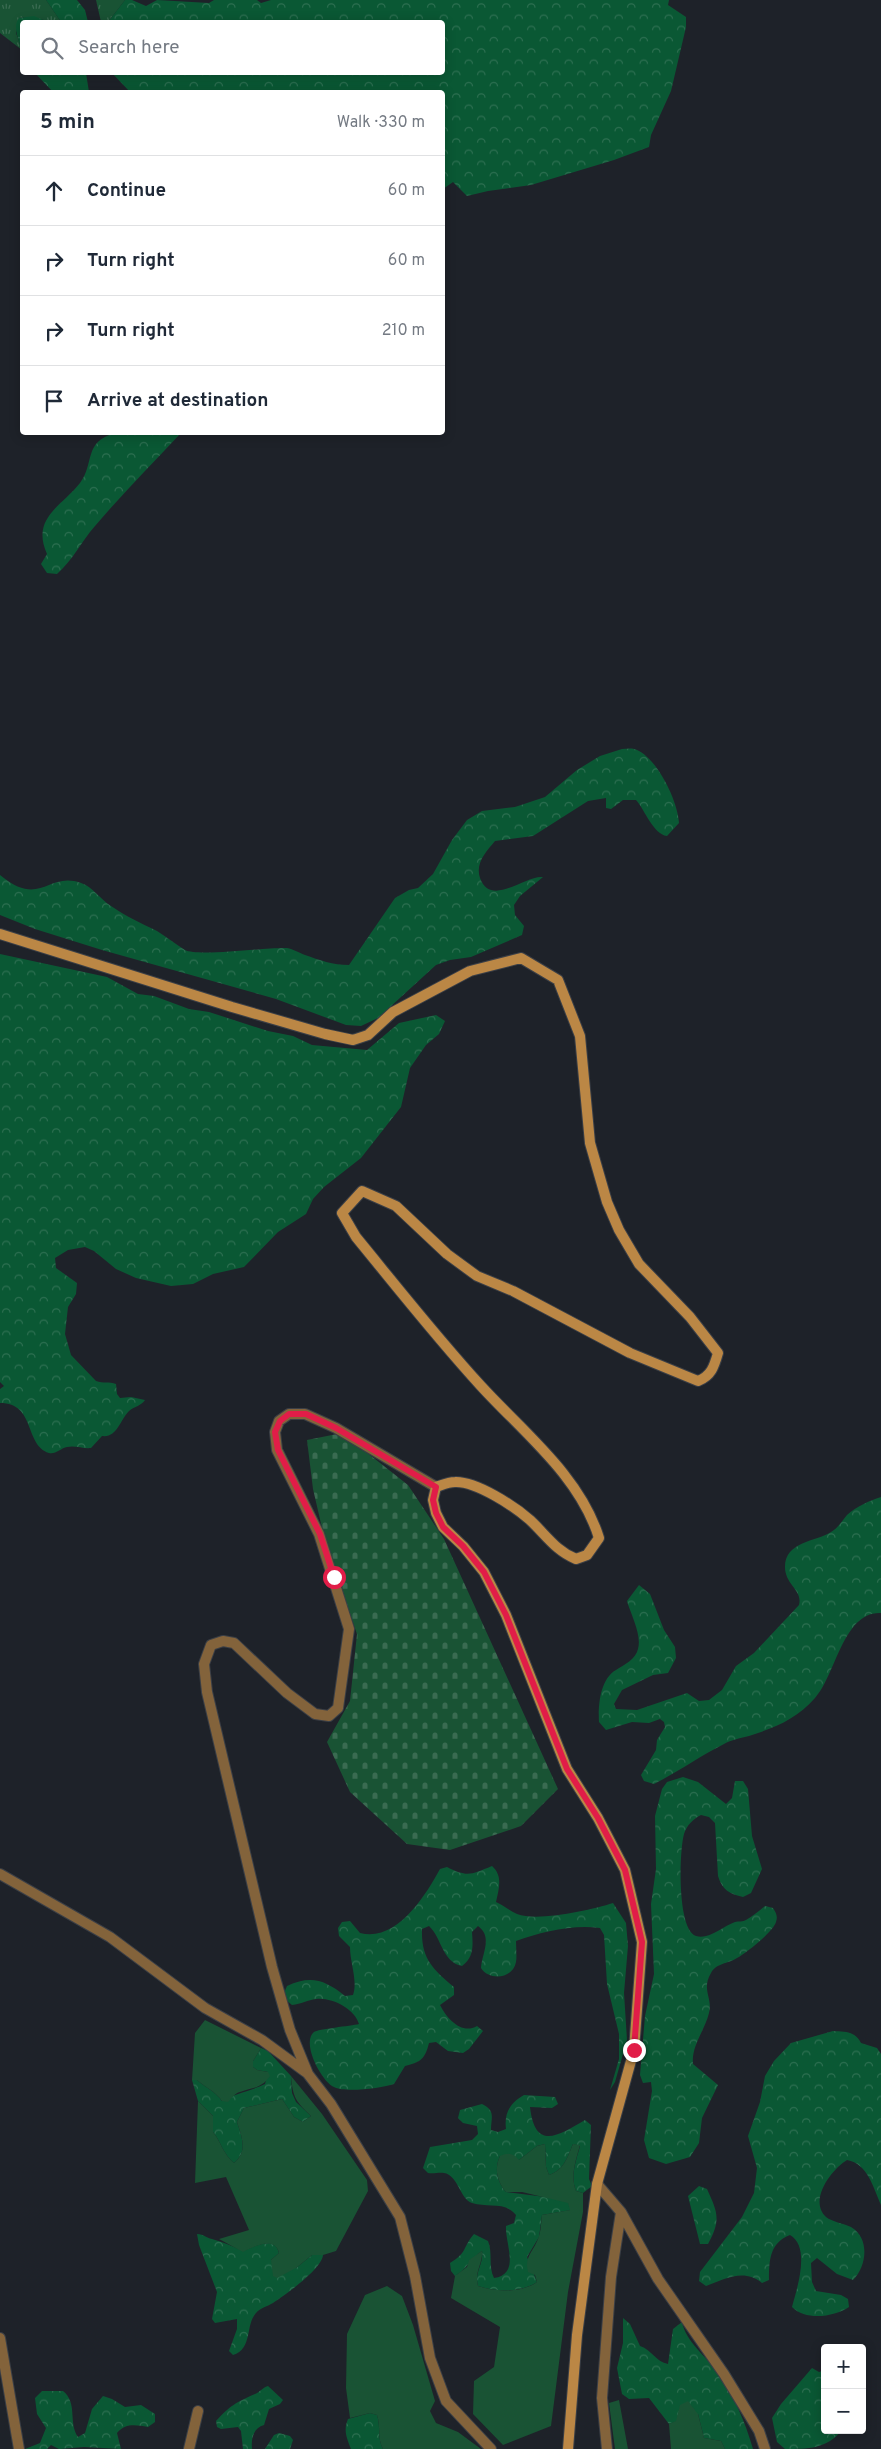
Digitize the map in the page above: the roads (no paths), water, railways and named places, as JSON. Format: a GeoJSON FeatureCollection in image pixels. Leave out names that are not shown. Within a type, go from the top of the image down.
{"type":"FeatureCollection","features":[{"type":"Feature","properties":{"kind":"street"},"geometry":{"type":"LineString","coordinates":[[0,934],[232,1007],[325,1034],[353,1040],[368,1035],[393,1012],[470,971],[521,958],[558,980],[580,1036],[590,1143],[607,1202],[619,1230],[639,1264],[690,1317],[718,1353],[714,1368],[707,1377],[698,1381],[630,1353],[512,1291],[477,1276],[447,1254],[396,1206],[362,1191],[342,1213],[356,1237],[480,1385],[572,1485],[592,1516],[599,1538],[587,1555],[576,1559],[564,1554],[530,1520],[510,1505],[479,1488],[456,1481],[436,1487],[336,1428],[306,1414],[289,1414],[280,1421],[275,1432],[278,1450],[320,1534],[349,1629],[338,1708],[329,1716],[315,1714],[287,1693],[234,1643],[223,1641],[211,1645],[204,1664],[207,1692],[272,1967],[290,2030],[308,2074],[331,2104],[400,2217],[415,2276],[430,2358],[446,2401],[491,2449]]}},
{"type":"Feature","properties":{"kind":"street"},"geometry":{"type":"LineString","coordinates":[[436,1487],[433,1500],[436,1513],[443,1527],[463,1546],[484,1572],[506,1615],[567,1769],[598,1818],[625,1870],[642,1942],[634,2050],[597,2184],[577,2335],[568,2449]]}},
{"type":"Feature","properties":{"kind":"street"},"geometry":{"type":"LineString","coordinates":[[0,1874],[110,1937],[205,2008],[262,2040],[308,2074]]}},
{"type":"Feature","properties":{"kind":"street"},"geometry":{"type":"LineString","coordinates":[[597,2184],[621,2212],[658,2279],[724,2374],[759,2430],[765,2449]]}},
{"type":"Feature","properties":{"kind":"street"},"geometry":{"type":"LineString","coordinates":[[607,2449],[602,2398],[611,2277],[621,2212]]}},
{"type":"Feature","properties":{"kind":"street"},"geometry":{"type":"LineString","coordinates":[[0,2338],[19,2449]]}},
{"type":"Feature","properties":{"kind":"street"},"geometry":{"type":"LineString","coordinates":[[189,2449],[198,2411]]}}]}
